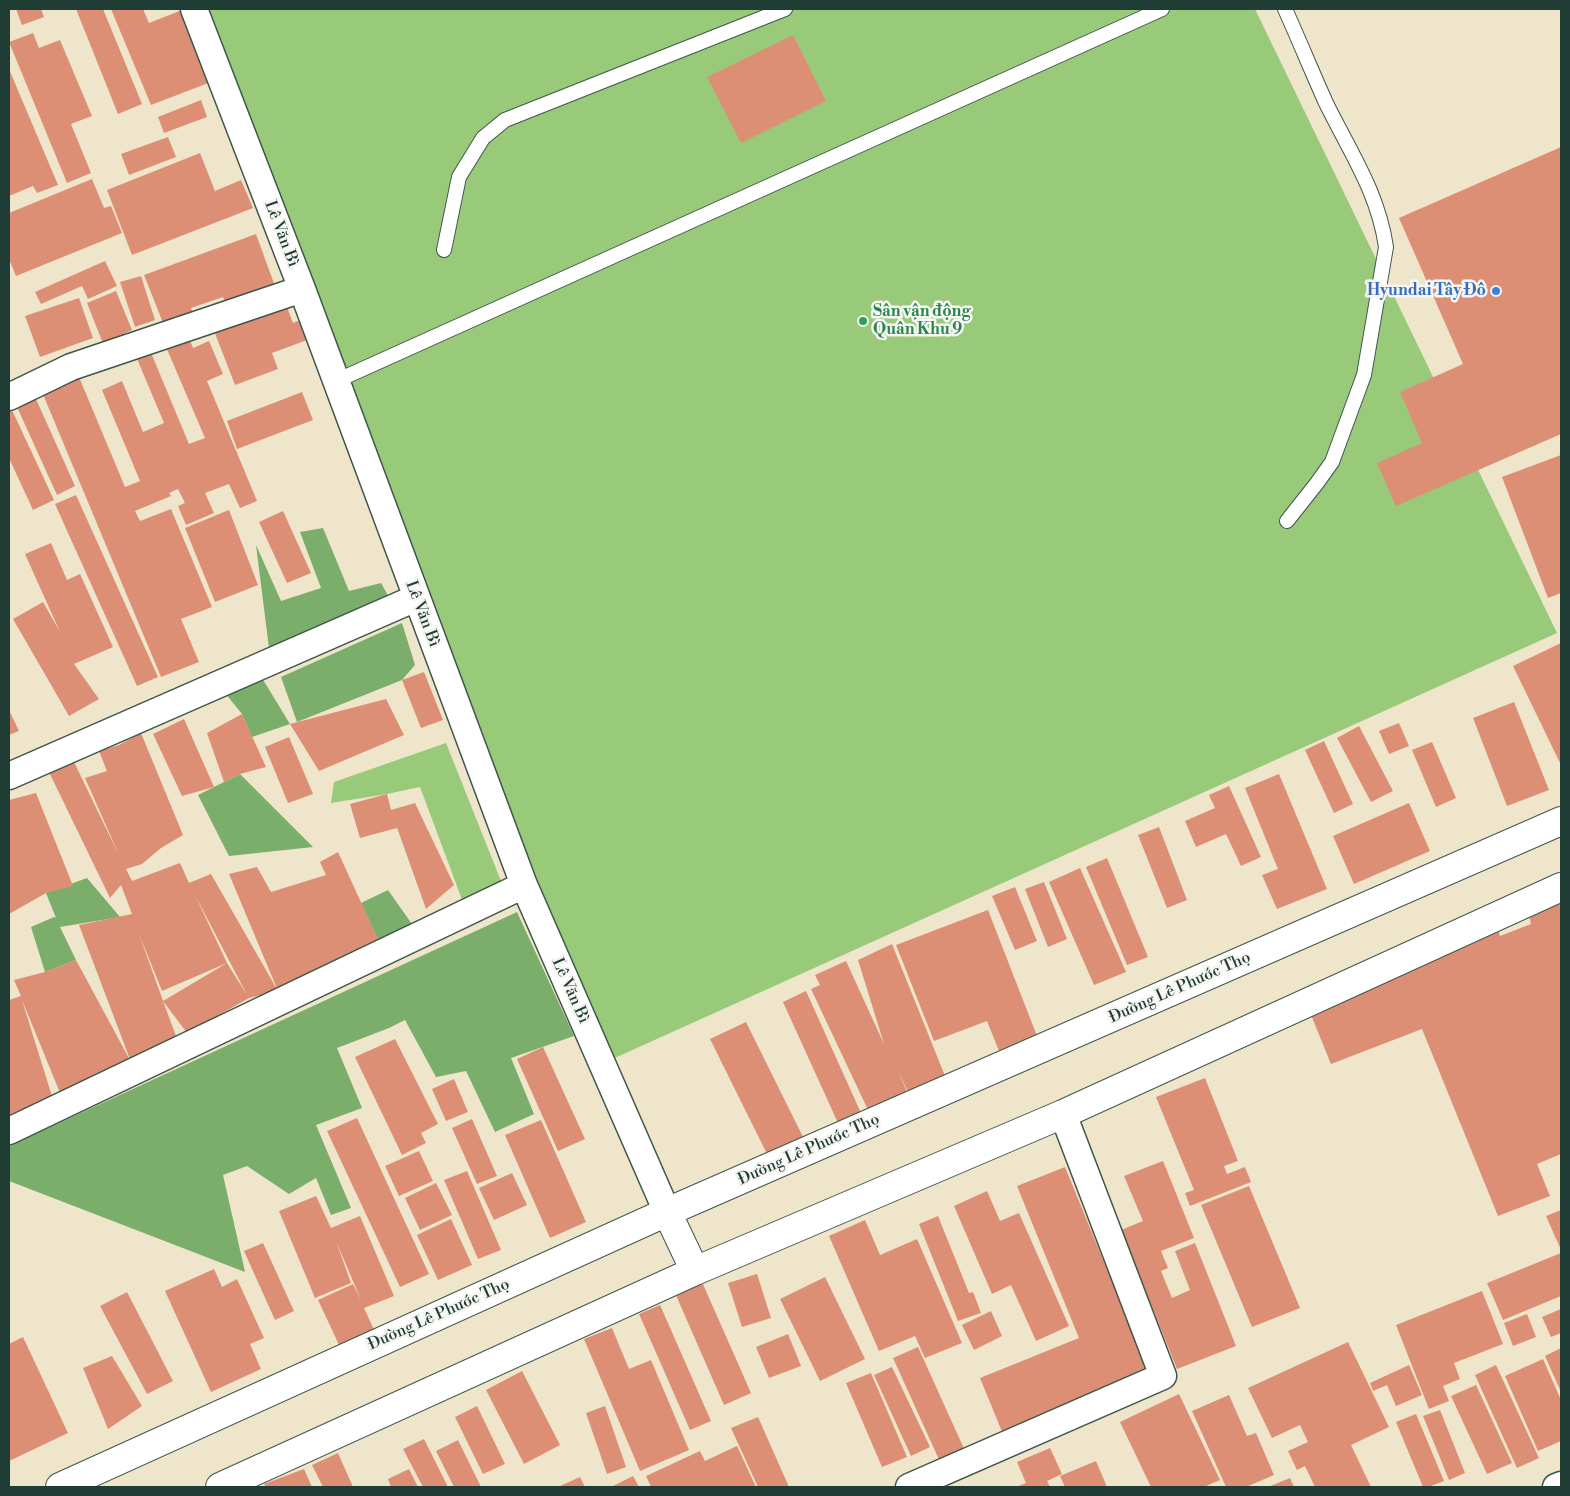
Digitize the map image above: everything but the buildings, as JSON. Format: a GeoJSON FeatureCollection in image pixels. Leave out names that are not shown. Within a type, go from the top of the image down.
{"type":"FeatureCollection","features":[{"type":"Feature","properties":{"kind":"street","name":"Lê Văn Bì"},"geometry":{"type":"LineString","coordinates":[[194,9],[302,289],[524,886],[667,1212]]}},
{"type":"Feature","properties":{"kind":"street"},"geometry":{"type":"LineString","coordinates":[[9,397],[71,367],[302,289]]}},
{"type":"Feature","properties":{"kind":"street"},"geometry":{"type":"LineString","coordinates":[[9,776],[416,598]]}},
{"type":"Feature","properties":{"kind":"street","name":"Đường Lê Phước Thọ"},"geometry":{"type":"LineString","coordinates":[[60,1487],[667,1212],[1561,821]]}},
{"type":"Feature","properties":{"kind":"street"},"geometry":{"type":"LineString","coordinates":[[9,1131],[524,886]]}},
{"type":"Feature","properties":{"kind":"street"},"geometry":{"type":"LineString","coordinates":[[220,1487],[695,1271],[1063,1114],[1561,887]]}},
{"type":"Feature","properties":{"kind":"street"},"geometry":{"type":"LineString","coordinates":[[909,1487],[1163,1376],[1063,1114]]}},
{"type":"Feature","properties":{"kind":"street"},"geometry":{"type":"LineString","coordinates":[[667,1212],[695,1271]]}},
{"type":"Feature","properties":{"kind":"street"},"geometry":{"type":"LineString","coordinates":[[1556,1487],[1561,1485]]}},
{"type":"Feature","properties":{"kind":"lane"},"geometry":{"type":"LineString","coordinates":[[444,250],[459,177],[483,138],[505,120],[785,9]]}},
{"type":"Feature","properties":{"kind":"lane"},"geometry":{"type":"LineString","coordinates":[[336,381],[1162,9]]}},
{"type":"Feature","properties":{"kind":"lane"},"geometry":{"type":"LineString","coordinates":[[1285,9],[1326,103],[1373,194],[1383,227],[1386,246],[1364,375],[1332,462],[1318,483],[1287,521]]}},
{"type":"Feature","properties":{"kind":"green space","name":"Sân vận động Quân Khu 9"},"geometry":{"type":"Polygon","coordinates":[[[197,9],[1255,9],[1557,633],[608,1061],[197,9]]]}},
{"type":"Feature","properties":{"kind":"green space"},"geometry":{"type":"Polygon","coordinates":[[[323,528],[349,591],[381,583],[390,599],[270,656],[256,545],[281,601],[321,588],[300,532],[323,528]]]}},
{"type":"Feature","properties":{"kind":"green space"},"geometry":{"type":"Polygon","coordinates":[[[402,623],[415,665],[402,680],[297,722],[281,677],[402,623]]]}},
{"type":"Feature","properties":{"kind":"green space"},"geometry":{"type":"Polygon","coordinates":[[[262,678],[290,724],[252,737],[242,714],[225,693],[262,678]]]}},
{"type":"Feature","properties":{"kind":"green space"},"geometry":{"type":"Polygon","coordinates":[[[446,743],[503,886],[464,905],[420,787],[331,803],[334,782],[446,743]]]}},
{"type":"Feature","properties":{"kind":"green space"},"geometry":{"type":"Polygon","coordinates":[[[240,774],[313,847],[229,856],[198,795],[240,774]]]}},
{"type":"Feature","properties":{"kind":"green space"},"geometry":{"type":"Polygon","coordinates":[[[87,878],[120,917],[60,927],[76,960],[45,972],[31,927],[54,917],[56,918],[46,893],[87,878]]]}},
{"type":"Feature","properties":{"kind":"green space"},"geometry":{"type":"Polygon","coordinates":[[[388,890],[414,927],[381,946],[361,903],[388,890]]]}},
{"type":"Feature","properties":{"kind":"green space"},"geometry":{"type":"Polygon","coordinates":[[[517,912],[574,1036],[511,1058],[534,1114],[495,1132],[466,1071],[436,1077],[405,1020],[337,1048],[362,1108],[316,1125],[351,1208],[331,1215],[316,1178],[289,1194],[247,1166],[223,1175],[245,1272],[9,1181],[9,1146],[517,912]]]}},
{"type":"Feature","properties":{"kind":"place","name":"Hyundai Tây Đô"},"geometry":{"type":"Point","coordinates":[1496,291]}},
{"type":"Feature","properties":{"kind":"place","name":"Sân vận động Quân Khu 9"},"geometry":{"type":"Point","coordinates":[863,321]}}]}
